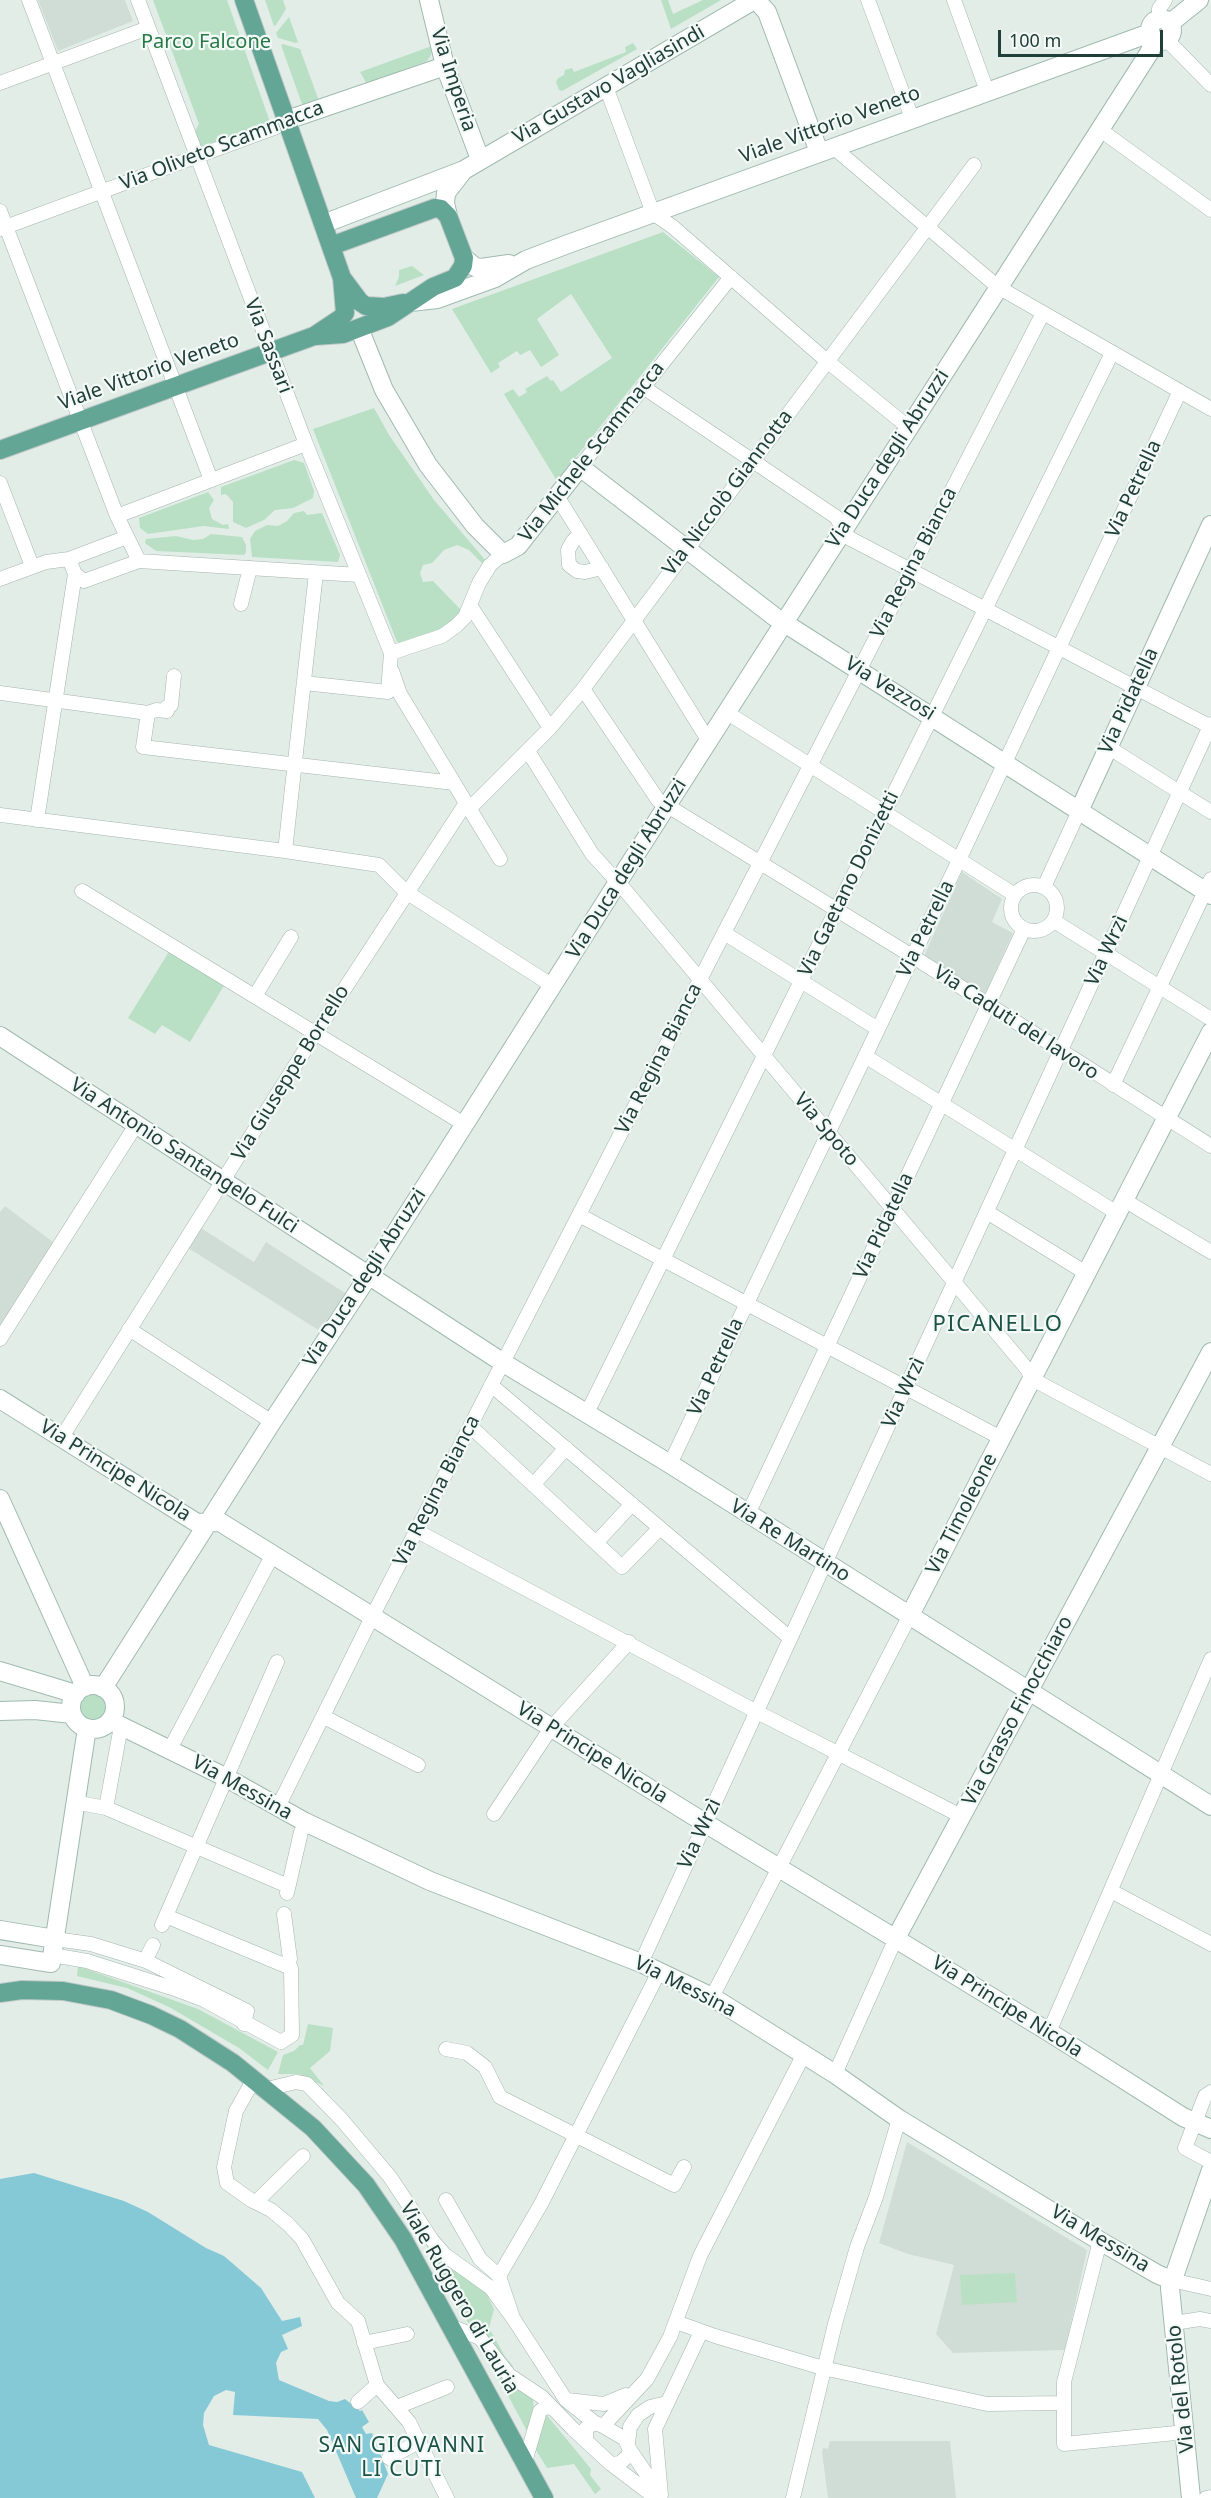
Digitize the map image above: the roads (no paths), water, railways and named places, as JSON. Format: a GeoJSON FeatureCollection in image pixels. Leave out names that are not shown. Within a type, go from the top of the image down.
{"type":"FeatureCollection","features":[{"type":"Feature","properties":{"kind":"main road"},"geometry":{"type":"LineString","coordinates":[[244,0],[342,278],[345,313],[314,336]]}},
{"type":"Feature","properties":{"kind":"main road","name":"Via Imperia"},"geometry":{"type":"LineString","coordinates":[[429,0],[445,66],[480,159]]}},
{"type":"Feature","properties":{"kind":"main road"},"geometry":{"type":"LineString","coordinates":[[755,0],[767,12],[826,149]]}},
{"type":"Feature","properties":{"kind":"main road","name":"Via Gustavo Vagliasindi"},"geometry":{"type":"LineString","coordinates":[[456,173],[755,0]]}},
{"type":"Feature","properties":{"kind":"main road"},"geometry":{"type":"LineString","coordinates":[[1160,31],[1199,0]]}},
{"type":"Feature","properties":{"kind":"main road","name":"Viale Vittorio Veneto"},"geometry":{"type":"LineString","coordinates":[[526,260],[826,149],[1160,31]]}},
{"type":"Feature","properties":{"kind":"main road","name":"Via Duca degli Abruzzi"},"geometry":{"type":"LineString","coordinates":[[103,1688],[272,1422],[369,1275],[1160,31]]}},
{"type":"Feature","properties":{"kind":"main road","name":"Via Oliveto Scammacca"},"geometry":{"type":"LineString","coordinates":[[286,120],[445,66]]}},
{"type":"Feature","properties":{"kind":"main road"},"geometry":{"type":"LineString","coordinates":[[321,218],[456,173]]}},
{"type":"Feature","properties":{"kind":"main road"},"geometry":{"type":"LineString","coordinates":[[416,214],[433,202],[456,173]]}},
{"type":"Feature","properties":{"kind":"main road"},"geometry":{"type":"LineString","coordinates":[[314,336],[351,331],[388,317],[433,287],[455,278],[463,266],[464,258],[445,203],[446,193],[456,173]]}},
{"type":"Feature","properties":{"kind":"main road"},"geometry":{"type":"LineString","coordinates":[[330,246],[435,208],[441,209],[448,216]]}},
{"type":"Feature","properties":{"kind":"main road"},"geometry":{"type":"LineString","coordinates":[[464,258],[475,267],[481,268],[526,260]]}},
{"type":"Feature","properties":{"kind":"main road"},"geometry":{"type":"LineString","coordinates":[[342,278],[360,302],[366,306],[384,307],[437,299],[495,278],[526,260]]}},
{"type":"Feature","properties":{"kind":"main road"},"geometry":{"type":"LineString","coordinates":[[351,331],[428,465],[475,526],[503,554]]}},
{"type":"Feature","properties":{"kind":"main road","name":"Viale Vittorio Veneto"},"geometry":{"type":"LineString","coordinates":[[0,450],[314,336]]}},
{"type":"Feature","properties":{"kind":"main road","name":"Via Michele Scammacca"},"geometry":{"type":"LineString","coordinates":[[503,554],[518,546],[580,467]]}},
{"type":"Feature","properties":{"kind":"main road","name":"Via Vezzosi"},"geometry":{"type":"LineString","coordinates":[[580,467],[784,622],[1151,857],[1209,888]]}},
{"type":"Feature","properties":{"kind":"main road","name":"Via Pidatella"},"geometry":{"type":"LineString","coordinates":[[1079,811],[1211,525]]}},
{"type":"Feature","properties":{"kind":"main road","name":"Via Timoleone"},"geometry":{"type":"LineString","coordinates":[[909,1617],[1211,1032]]}},
{"type":"Feature","properties":{"kind":"main road","name":"Via Antonio Santangelo Fulci"},"geometry":{"type":"LineString","coordinates":[[0,1036],[369,1275]]}},
{"type":"Feature","properties":{"kind":"main road","name":"Via Re Martino"},"geometry":{"type":"LineString","coordinates":[[369,1275],[586,1415],[670,1464],[1211,1806]]}},
{"type":"Feature","properties":{"kind":"main road","name":"Via Grasso Finocchiaro"},"geometry":{"type":"LineString","coordinates":[[896,1938],[1211,1352]]}},
{"type":"Feature","properties":{"kind":"main road","name":"Via Principe Nicola"},"geometry":{"type":"LineString","coordinates":[[0,1399],[197,1523],[220,1522],[705,1823],[1196,2123]]}},
{"type":"Feature","properties":{"kind":"main road"},"geometry":{"type":"LineString","coordinates":[[0,1499],[68,1652],[80,1690]]}},
{"type":"Feature","properties":{"kind":"main road"},"geometry":{"type":"LineString","coordinates":[[0,1671],[40,1683],[80,1690],[94,1685],[103,1688],[114,1700],[122,1726],[87,1728],[76,1721],[72,1714],[72,1701],[80,1690]]}},
{"type":"Feature","properties":{"kind":"main road"},"geometry":{"type":"LineString","coordinates":[[0,1711],[35,1710],[72,1714]]}},
{"type":"Feature","properties":{"kind":"main road","name":"Via Messina"},"geometry":{"type":"LineString","coordinates":[[122,1726],[225,1777],[305,1822],[430,1881],[641,1963],[712,1996],[835,2074],[899,2119],[1100,2241],[1171,2280]]}},
{"type":"Feature","properties":{"kind":"main road"},"geometry":{"type":"LineString","coordinates":[[53,1952],[87,1728]]}},
{"type":"Feature","properties":{"kind":"main road"},"geometry":{"type":"LineString","coordinates":[[0,1930],[53,1952]]}},
{"type":"Feature","properties":{"kind":"main road"},"geometry":{"type":"LineString","coordinates":[[0,1955],[53,1952]]}},
{"type":"Feature","properties":{"kind":"main road","name":"Viale Ruggero di Lauria"},"geometry":{"type":"LineString","coordinates":[[0,1993],[22,1990],[63,1991],[123,2004],[180,2029],[233,2063],[313,2128],[366,2185],[403,2239],[453,2326],[544,2498]]}},
{"type":"Feature","properties":{"kind":"main road"},"geometry":{"type":"LineString","coordinates":[[1171,2280],[1211,2171]]}},
{"type":"Feature","properties":{"kind":"main road","name":"Via del Rotolo"},"geometry":{"type":"LineString","coordinates":[[1171,2280],[1191,2498]]}},
{"type":"Feature","properties":{"kind":"street"},"geometry":{"type":"LineString","coordinates":[[28,0],[209,476]]}},
{"type":"Feature","properties":{"kind":"street","name":"Via Sassari"},"geometry":{"type":"LineString","coordinates":[[138,0],[270,352],[391,660],[388,692],[304,683]]}},
{"type":"Feature","properties":{"kind":"street"},"geometry":{"type":"LineString","coordinates":[[868,0],[912,118]]}},
{"type":"Feature","properties":{"kind":"street"},"geometry":{"type":"LineString","coordinates":[[954,0],[987,91]]}},
{"type":"Feature","properties":{"kind":"street"},"geometry":{"type":"LineString","coordinates":[[1165,0],[1159,9],[1160,31],[1211,85]]}},
{"type":"Feature","properties":{"kind":"street"},"geometry":{"type":"LineString","coordinates":[[0,83],[148,28]]}},
{"type":"Feature","properties":{"kind":"street"},"geometry":{"type":"LineString","coordinates":[[606,87],[653,213],[673,227],[827,361],[908,427]]}},
{"type":"Feature","properties":{"kind":"street","name":"Via Oliveto Scammacca"},"geometry":{"type":"LineString","coordinates":[[3,228],[274,128],[286,120]]}},
{"type":"Feature","properties":{"kind":"street"},"geometry":{"type":"LineString","coordinates":[[1099,129],[1211,210]]}},
{"type":"Feature","properties":{"kind":"street"},"geometry":{"type":"LineString","coordinates":[[826,149],[928,227],[998,287],[1211,409]]}},
{"type":"Feature","properties":{"kind":"street","name":"Via Niccolò Giannotta"},"geometry":{"type":"LineString","coordinates":[[467,806],[528,751],[583,689],[974,165]]}},
{"type":"Feature","properties":{"kind":"street"},"geometry":{"type":"LineString","coordinates":[[0,211],[3,228],[117,516],[140,561]]}},
{"type":"Feature","properties":{"kind":"street","name":"Via Michele Scammacca"},"geometry":{"type":"LineString","coordinates":[[580,467],[731,278]]}},
{"type":"Feature","properties":{"kind":"street","name":"Via Regina Bianca"},"geometry":{"type":"LineString","coordinates":[[278,1807],[502,1362],[1043,313]]}},
{"type":"Feature","properties":{"kind":"street","name":"Via Gaetano Donizetti"},"geometry":{"type":"LineString","coordinates":[[586,1415],[1112,353]]}},
{"type":"Feature","properties":{"kind":"street"},"geometry":{"type":"LineString","coordinates":[[643,387],[836,517],[849,538],[1211,726]]}},
{"type":"Feature","properties":{"kind":"street","name":"Via Petrella"},"geometry":{"type":"LineString","coordinates":[[670,1464],[1060,648],[1180,391]]}},
{"type":"Feature","properties":{"kind":"street"},"geometry":{"type":"LineString","coordinates":[[117,516],[209,476],[306,444]]}},
{"type":"Feature","properties":{"kind":"street"},"geometry":{"type":"LineString","coordinates":[[0,483],[31,563]]}},
{"type":"Feature","properties":{"kind":"street"},"geometry":{"type":"LineString","coordinates":[[557,496],[708,740]]}},
{"type":"Feature","properties":{"kind":"street"},"geometry":{"type":"LineString","coordinates":[[578,529],[568,550],[569,565],[577,571],[585,572],[599,563]]}},
{"type":"Feature","properties":{"kind":"street"},"geometry":{"type":"LineString","coordinates":[[0,579],[31,563],[69,559],[127,537]]}},
{"type":"Feature","properties":{"kind":"street","name":"Via Michele Scammacca"},"geometry":{"type":"LineString","coordinates":[[391,660],[449,632],[465,617],[479,583],[490,565],[503,554]]}},
{"type":"Feature","properties":{"kind":"street"},"geometry":{"type":"LineString","coordinates":[[37,820],[75,574],[69,559]]}},
{"type":"Feature","properties":{"kind":"street"},"geometry":{"type":"LineString","coordinates":[[75,574],[84,581],[140,561],[250,568],[316,578],[359,575]]}},
{"type":"Feature","properties":{"kind":"street"},"geometry":{"type":"LineString","coordinates":[[241,604],[250,568]]}},
{"type":"Feature","properties":{"kind":"street"},"geometry":{"type":"LineString","coordinates":[[285,851],[316,578]]}},
{"type":"Feature","properties":{"kind":"street"},"geometry":{"type":"LineString","coordinates":[[470,605],[550,728]]}},
{"type":"Feature","properties":{"kind":"street"},"geometry":{"type":"LineString","coordinates":[[391,660],[400,694],[500,859]]}},
{"type":"Feature","properties":{"kind":"street"},"geometry":{"type":"LineString","coordinates":[[0,693],[148,713],[156,710],[167,711],[167,707],[171,705],[174,676]]}},
{"type":"Feature","properties":{"kind":"street","name":"Via Caduti del lavoro"},"geometry":{"type":"LineString","coordinates":[[583,689],[658,800],[912,956],[1211,1146]]}},
{"type":"Feature","properties":{"kind":"street"},"geometry":{"type":"LineString","coordinates":[[726,712],[1010,892]]}},
{"type":"Feature","properties":{"kind":"street"},"geometry":{"type":"LineString","coordinates":[[148,713],[143,747],[454,783]]}},
{"type":"Feature","properties":{"kind":"street","name":"Via Wrzì"},"geometry":{"type":"LineString","coordinates":[[641,1963],[1211,726]]}},
{"type":"Feature","properties":{"kind":"street"},"geometry":{"type":"LineString","coordinates":[[1108,747],[1211,812]]}},
{"type":"Feature","properties":{"kind":"street","name":"Via Spoto"},"geometry":{"type":"LineString","coordinates":[[528,751],[592,854],[1028,1370],[1032,1379]]}},
{"type":"Feature","properties":{"kind":"street","name":"Via Giuseppe Borrello"},"geometry":{"type":"LineString","coordinates":[[62,1437],[406,892],[467,806]]}},
{"type":"Feature","properties":{"kind":"street","name":"Via Pidatella"},"geometry":{"type":"LineString","coordinates":[[1047,882],[1079,811]]}},
{"type":"Feature","properties":{"kind":"street"},"geometry":{"type":"LineString","coordinates":[[0,815],[379,865],[406,892],[553,986]]}},
{"type":"Feature","properties":{"kind":"street"},"geometry":{"type":"LineString","coordinates":[[1010,892],[1025,886],[1047,882],[1057,904],[1058,923]]}},
{"type":"Feature","properties":{"kind":"street"},"geometry":{"type":"LineString","coordinates":[[1113,1085],[1209,888]]}},
{"type":"Feature","properties":{"kind":"street"},"geometry":{"type":"LineString","coordinates":[[82,891],[464,1124]]}},
{"type":"Feature","properties":{"kind":"street"},"geometry":{"type":"LineString","coordinates":[[1010,892],[1011,911],[1022,933],[1044,930],[1058,923]]}},
{"type":"Feature","properties":{"kind":"street"},"geometry":{"type":"LineString","coordinates":[[1058,923],[1211,1019]]}},
{"type":"Feature","properties":{"kind":"street"},"geometry":{"type":"LineString","coordinates":[[724,933],[878,1029]]}},
{"type":"Feature","properties":{"kind":"street","name":"Via Pidatella"},"geometry":{"type":"LineString","coordinates":[[748,1514],[1022,933]]}},
{"type":"Feature","properties":{"kind":"street"},"geometry":{"type":"LineString","coordinates":[[255,996],[291,937]]}},
{"type":"Feature","properties":{"kind":"street"},"geometry":{"type":"LineString","coordinates":[[865,1056],[1016,1150],[1211,1252]]}},
{"type":"Feature","properties":{"kind":"street"},"geometry":{"type":"LineString","coordinates":[[0,1338],[136,1125]]}},
{"type":"Feature","properties":{"kind":"street"},"geometry":{"type":"LineString","coordinates":[[987,1212],[1086,1273]]}},
{"type":"Feature","properties":{"kind":"street"},"geometry":{"type":"LineString","coordinates":[[579,1215],[1001,1438]]}},
{"type":"Feature","properties":{"kind":"street"},"geometry":{"type":"LineString","coordinates":[[129,1329],[272,1422]]}},
{"type":"Feature","properties":{"kind":"street"},"geometry":{"type":"LineString","coordinates":[[1032,1379],[1211,1474]]}},
{"type":"Feature","properties":{"kind":"street"},"geometry":{"type":"LineString","coordinates":[[491,1385],[790,1638]]}},
{"type":"Feature","properties":{"kind":"street"},"geometry":{"type":"LineString","coordinates":[[470,1426],[622,1567],[660,1528]]}},
{"type":"Feature","properties":{"kind":"street"},"geometry":{"type":"LineString","coordinates":[[533,1485],[566,1448]]}},
{"type":"Feature","properties":{"kind":"street"},"geometry":{"type":"LineString","coordinates":[[596,1542],[632,1504]]}},
{"type":"Feature","properties":{"kind":"street"},"geometry":{"type":"LineString","coordinates":[[417,1531],[757,1712],[961,1816]]}},
{"type":"Feature","properties":{"kind":"street"},"geometry":{"type":"LineString","coordinates":[[170,1749],[272,1556]]}},
{"type":"Feature","properties":{"kind":"street","name":"Via Timoleone"},"geometry":{"type":"LineString","coordinates":[[712,1996],[781,1868],[909,1617]]}},
{"type":"Feature","properties":{"kind":"street"},"geometry":{"type":"LineString","coordinates":[[494,1814],[551,1728],[629,1642]]}},
{"type":"Feature","properties":{"kind":"street"},"geometry":{"type":"LineString","coordinates":[[1049,2032],[1211,1659]]}},
{"type":"Feature","properties":{"kind":"street"},"geometry":{"type":"LineString","coordinates":[[277,1662],[164,1920],[291,1964]]}},
{"type":"Feature","properties":{"kind":"street"},"geometry":{"type":"LineString","coordinates":[[324,1717],[418,1765]]}},
{"type":"Feature","properties":{"kind":"street"},"geometry":{"type":"LineString","coordinates":[[108,1810],[122,1726]]}},
{"type":"Feature","properties":{"kind":"street"},"geometry":{"type":"LineString","coordinates":[[74,1807],[108,1810],[196,1846],[286,1900]]}},
{"type":"Feature","properties":{"kind":"street"},"geometry":{"type":"LineString","coordinates":[[53,1952],[91,1944],[146,1961],[248,2011],[244,2024],[281,2042],[292,2036],[291,1964],[286,1900],[301,1832]]}},
{"type":"Feature","properties":{"kind":"street"},"geometry":{"type":"LineString","coordinates":[[1111,1891],[1211,1944]]}},
{"type":"Feature","properties":{"kind":"street","name":"Via Grasso Finocchiaro"},"geometry":{"type":"LineString","coordinates":[[835,2074],[896,1938]]}},
{"type":"Feature","properties":{"kind":"street"},"geometry":{"type":"LineString","coordinates":[[499,2276],[541,2204],[659,1972]]}},
{"type":"Feature","properties":{"kind":"street"},"geometry":{"type":"LineString","coordinates":[[446,2049],[467,2053],[485,2067],[500,2097],[675,2185],[684,2167]]}},
{"type":"Feature","properties":{"kind":"street"},"geometry":{"type":"LineString","coordinates":[[586,2440],[586,2428],[599,2424],[647,2379],[676,2322],[700,2256],[804,2054]]}},
{"type":"Feature","properties":{"kind":"street"},"geometry":{"type":"LineString","coordinates":[[447,2498],[409,2422],[377,2385],[358,2321],[338,2303],[302,2239],[271,2210],[227,2183],[224,2167],[236,2111],[260,2084],[296,2082],[306,2084],[342,2120],[390,2176],[422,2226],[445,2255],[491,2288],[566,2400],[629,2447],[660,2497]]}},
{"type":"Feature","properties":{"kind":"street"},"geometry":{"type":"LineString","coordinates":[[1211,2092],[1205,2096],[1185,2148],[1211,2162]]}},
{"type":"Feature","properties":{"kind":"street"},"geometry":{"type":"LineString","coordinates":[[793,2498],[823,2368],[856,2247],[876,2197],[899,2119]]}},
{"type":"Feature","properties":{"kind":"street"},"geometry":{"type":"LineString","coordinates":[[256,2202],[303,2156]]}},
{"type":"Feature","properties":{"kind":"street"},"geometry":{"type":"LineString","coordinates":[[446,2200],[480,2259],[499,2276],[513,2318]]}},
{"type":"Feature","properties":{"kind":"street"},"geometry":{"type":"LineString","coordinates":[[403,2239],[422,2226]]}},
{"type":"Feature","properties":{"kind":"street"},"geometry":{"type":"LineString","coordinates":[[1100,2241],[1064,2382],[1064,2444],[1186,2432]]}},
{"type":"Feature","properties":{"kind":"street","name":"Via Messina"},"geometry":{"type":"LineString","coordinates":[[1171,2280],[1211,2289]]}},
{"type":"Feature","properties":{"kind":"street"},"geometry":{"type":"LineString","coordinates":[[1174,2323],[1200,2319],[1211,2321]]}},
{"type":"Feature","properties":{"kind":"street"},"geometry":{"type":"LineString","coordinates":[[676,2322],[701,2332],[823,2368],[987,2404],[1064,2403]]}},
{"type":"Feature","properties":{"kind":"street"},"geometry":{"type":"LineString","coordinates":[[453,2326],[480,2338],[509,2375],[542,2397],[611,2464],[660,2497]]}},
{"type":"Feature","properties":{"kind":"street"},"geometry":{"type":"LineString","coordinates":[[660,2497],[655,2429],[701,2332]]}},
{"type":"Feature","properties":{"kind":"street"},"geometry":{"type":"LineString","coordinates":[[364,2343],[407,2334]]}},
{"type":"Feature","properties":{"kind":"street"},"geometry":{"type":"LineString","coordinates":[[566,2400],[604,2404],[619,2400],[647,2379]]}},
{"type":"Feature","properties":{"kind":"street"},"geometry":{"type":"LineString","coordinates":[[358,2402],[377,2385]]}},
{"type":"Feature","properties":{"kind":"street"},"geometry":{"type":"LineString","coordinates":[[397,2408],[447,2387]]}},
{"type":"Feature","properties":{"kind":"street"},"geometry":{"type":"LineString","coordinates":[[611,2464],[620,2463],[628,2456],[630,2427],[638,2415],[650,2407],[667,2403]]}},
{"type":"Feature","properties":{"kind":"street"},"geometry":{"type":"LineString","coordinates":[[525,2462],[540,2411],[546,2407],[554,2409]]}},
{"type":"Feature","properties":{"kind":"street"},"geometry":{"type":"LineString","coordinates":[[389,2458],[420,2441]]}},
{"type":"Feature","properties":{"kind":"street"},"geometry":{"type":"LineString","coordinates":[[1206,2498],[1211,2497]]}},
{"type":"Feature","properties":{"kind":"water"},"geometry":{"type":"Polygon","coordinates":[[[34,2173],[124,2201],[148,2212],[206,2248],[224,2256],[261,2288],[282,2321],[300,2317],[302,2326],[282,2335],[288,2349],[281,2352],[276,2363],[279,2380],[329,2401],[337,2402],[345,2399],[360,2411],[362,2410],[369,2422],[362,2427],[366,2434],[372,2433],[388,2474],[377,2498],[356,2498],[327,2430],[318,2419],[233,2415],[235,2392],[226,2390],[214,2396],[204,2413],[203,2425],[209,2445],[302,2472],[315,2498],[0,2498],[0,2179],[34,2173]]]}},
{"type":"Feature","properties":{"kind":"district","name":"PICANELLO"},"geometry":{"type":"Point","coordinates":[998,1325]}},
{"type":"Feature","properties":{"kind":"district","name":"SAN GIOVANNI LI CUTI"},"geometry":{"type":"Point","coordinates":[402,2458]}},
{"type":"Feature","properties":{"kind":"park label","name":"Parco Falcone"},"geometry":{"type":"Point","coordinates":[206,42]}}]}
